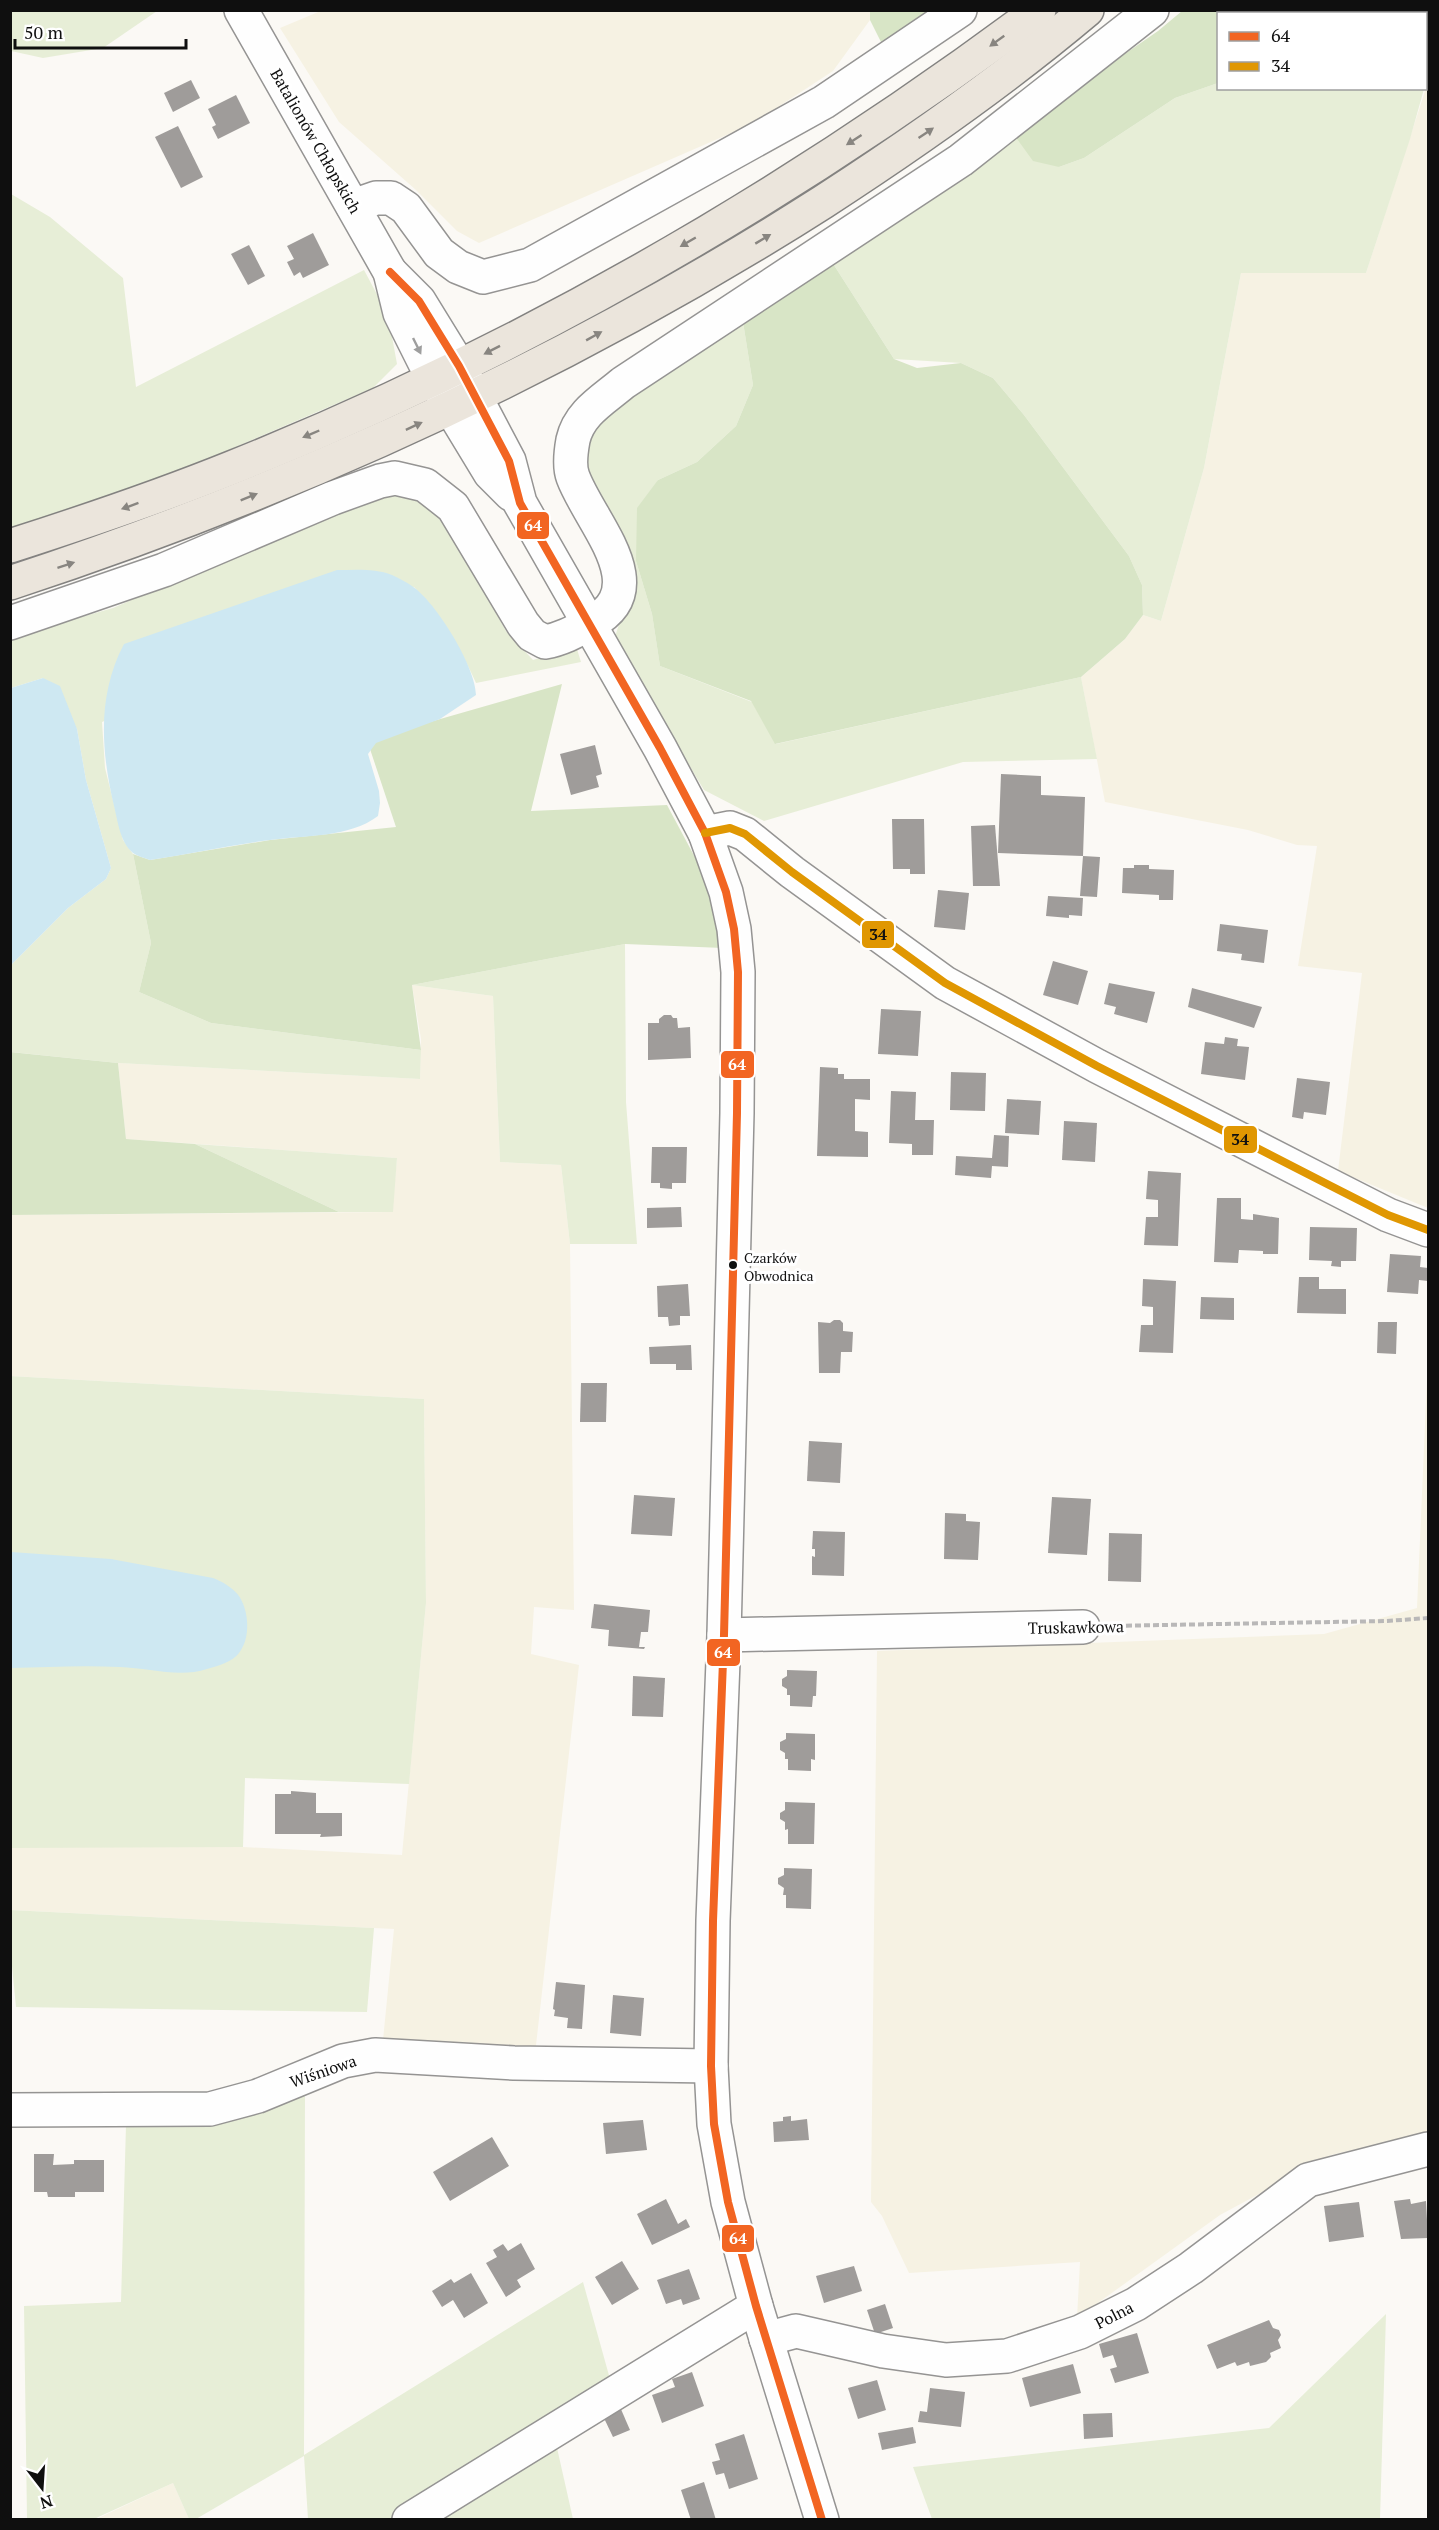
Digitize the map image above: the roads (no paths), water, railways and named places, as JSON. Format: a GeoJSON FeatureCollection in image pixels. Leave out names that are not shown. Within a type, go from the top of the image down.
{"type":"FeatureCollection","features":[{"type":"Feature","properties":{"kind":"main road"},"geometry":{"type":"LineString","coordinates":[[10,546],[123,509],[232,468],[446,373],[591,298],[728,219],[955,72],[1039,10]]}},
{"type":"Feature","properties":{"kind":"main road"},"geometry":{"type":"LineString","coordinates":[[10,583],[197,518],[307,474],[463,403],[648,306],[787,224],[938,125],[1015,69],[1087,10]]}},
{"type":"Feature","properties":{"kind":"street","name":"Batalionów Chłopskich"},"geometry":{"type":"LineString","coordinates":[[241,10],[390,272],[419,301],[446,373],[463,403],[490,473],[520,503],[660,748],[705,833],[726,892],[734,929],[738,972],[733,1309],[713,1921],[711,2066],[714,2124],[726,2191],[756,2306],[822,2520]]}},
{"type":"Feature","properties":{"kind":"street"},"geometry":{"type":"LineString","coordinates":[[353,207],[376,198],[391,198],[406,208],[439,253],[458,267],[483,277],[530,265],[824,102],[960,10]]}},
{"type":"Feature","properties":{"kind":"street"},"geometry":{"type":"LineString","coordinates":[[10,623],[49,612],[164,570],[333,498],[380,481],[396,478],[425,485],[453,507],[523,624],[532,635],[545,642],[560,639],[589,625],[606,615],[614,606],[621,591],[620,574],[608,545],[572,476],[573,439],[584,415],[623,383],[961,160],[1152,10]]}},
{"type":"Feature","properties":{"kind":"street"},"geometry":{"type":"LineString","coordinates":[[705,833],[730,828],[745,834],[792,872],[945,983],[1192,1115],[1388,1215],[1428,1230]]}},
{"type":"Feature","properties":{"kind":"street","name":"Truskawkowa"},"geometry":{"type":"LineString","coordinates":[[724,1635],[1083,1627]]}},
{"type":"Feature","properties":{"kind":"street","name":"Wiśniowa"},"geometry":{"type":"LineString","coordinates":[[10,2110],[210,2109],[258,2096],[343,2061],[375,2055],[514,2063],[711,2066]]}},
{"type":"Feature","properties":{"kind":"street","name":"Polna"},"geometry":{"type":"LineString","coordinates":[[766,2339],[796,2331],[883,2351],[946,2360],[1007,2356],[1080,2332],[1136,2304],[1191,2268],[1308,2180],[1428,2149]]}},
{"type":"Feature","properties":{"kind":"street"},"geometry":{"type":"LineString","coordinates":[[409,2520],[756,2306]]}},
{"type":"Feature","properties":{"kind":"water"},"geometry":{"type":"Polygon","coordinates":[[[337,570],[379,571],[395,576],[422,594],[443,620],[462,652],[474,683],[476,695],[440,719],[376,743],[368,754],[379,791],[380,803],[378,816],[366,823],[340,832],[255,842],[150,860],[133,853],[122,838],[118,825],[104,744],[109,683],[124,644],[337,570]]]}},
{"type":"Feature","properties":{"kind":"water"},"geometry":{"type":"Polygon","coordinates":[[[43,678],[60,686],[77,729],[86,780],[111,868],[106,879],[68,908],[11,965],[11,688],[43,678]]]}},
{"type":"Feature","properties":{"kind":"water"},"geometry":{"type":"Polygon","coordinates":[[[11,1552],[111,1559],[213,1578],[230,1587],[242,1602],[247,1617],[247,1632],[243,1647],[233,1659],[225,1663],[186,1673],[106,1666],[11,1668],[11,1552]]]}},
{"type":"Feature","properties":{"kind":"place","name":"Czarków Obwodnica"},"geometry":{"type":"Point","coordinates":[733,1265]}}]}
